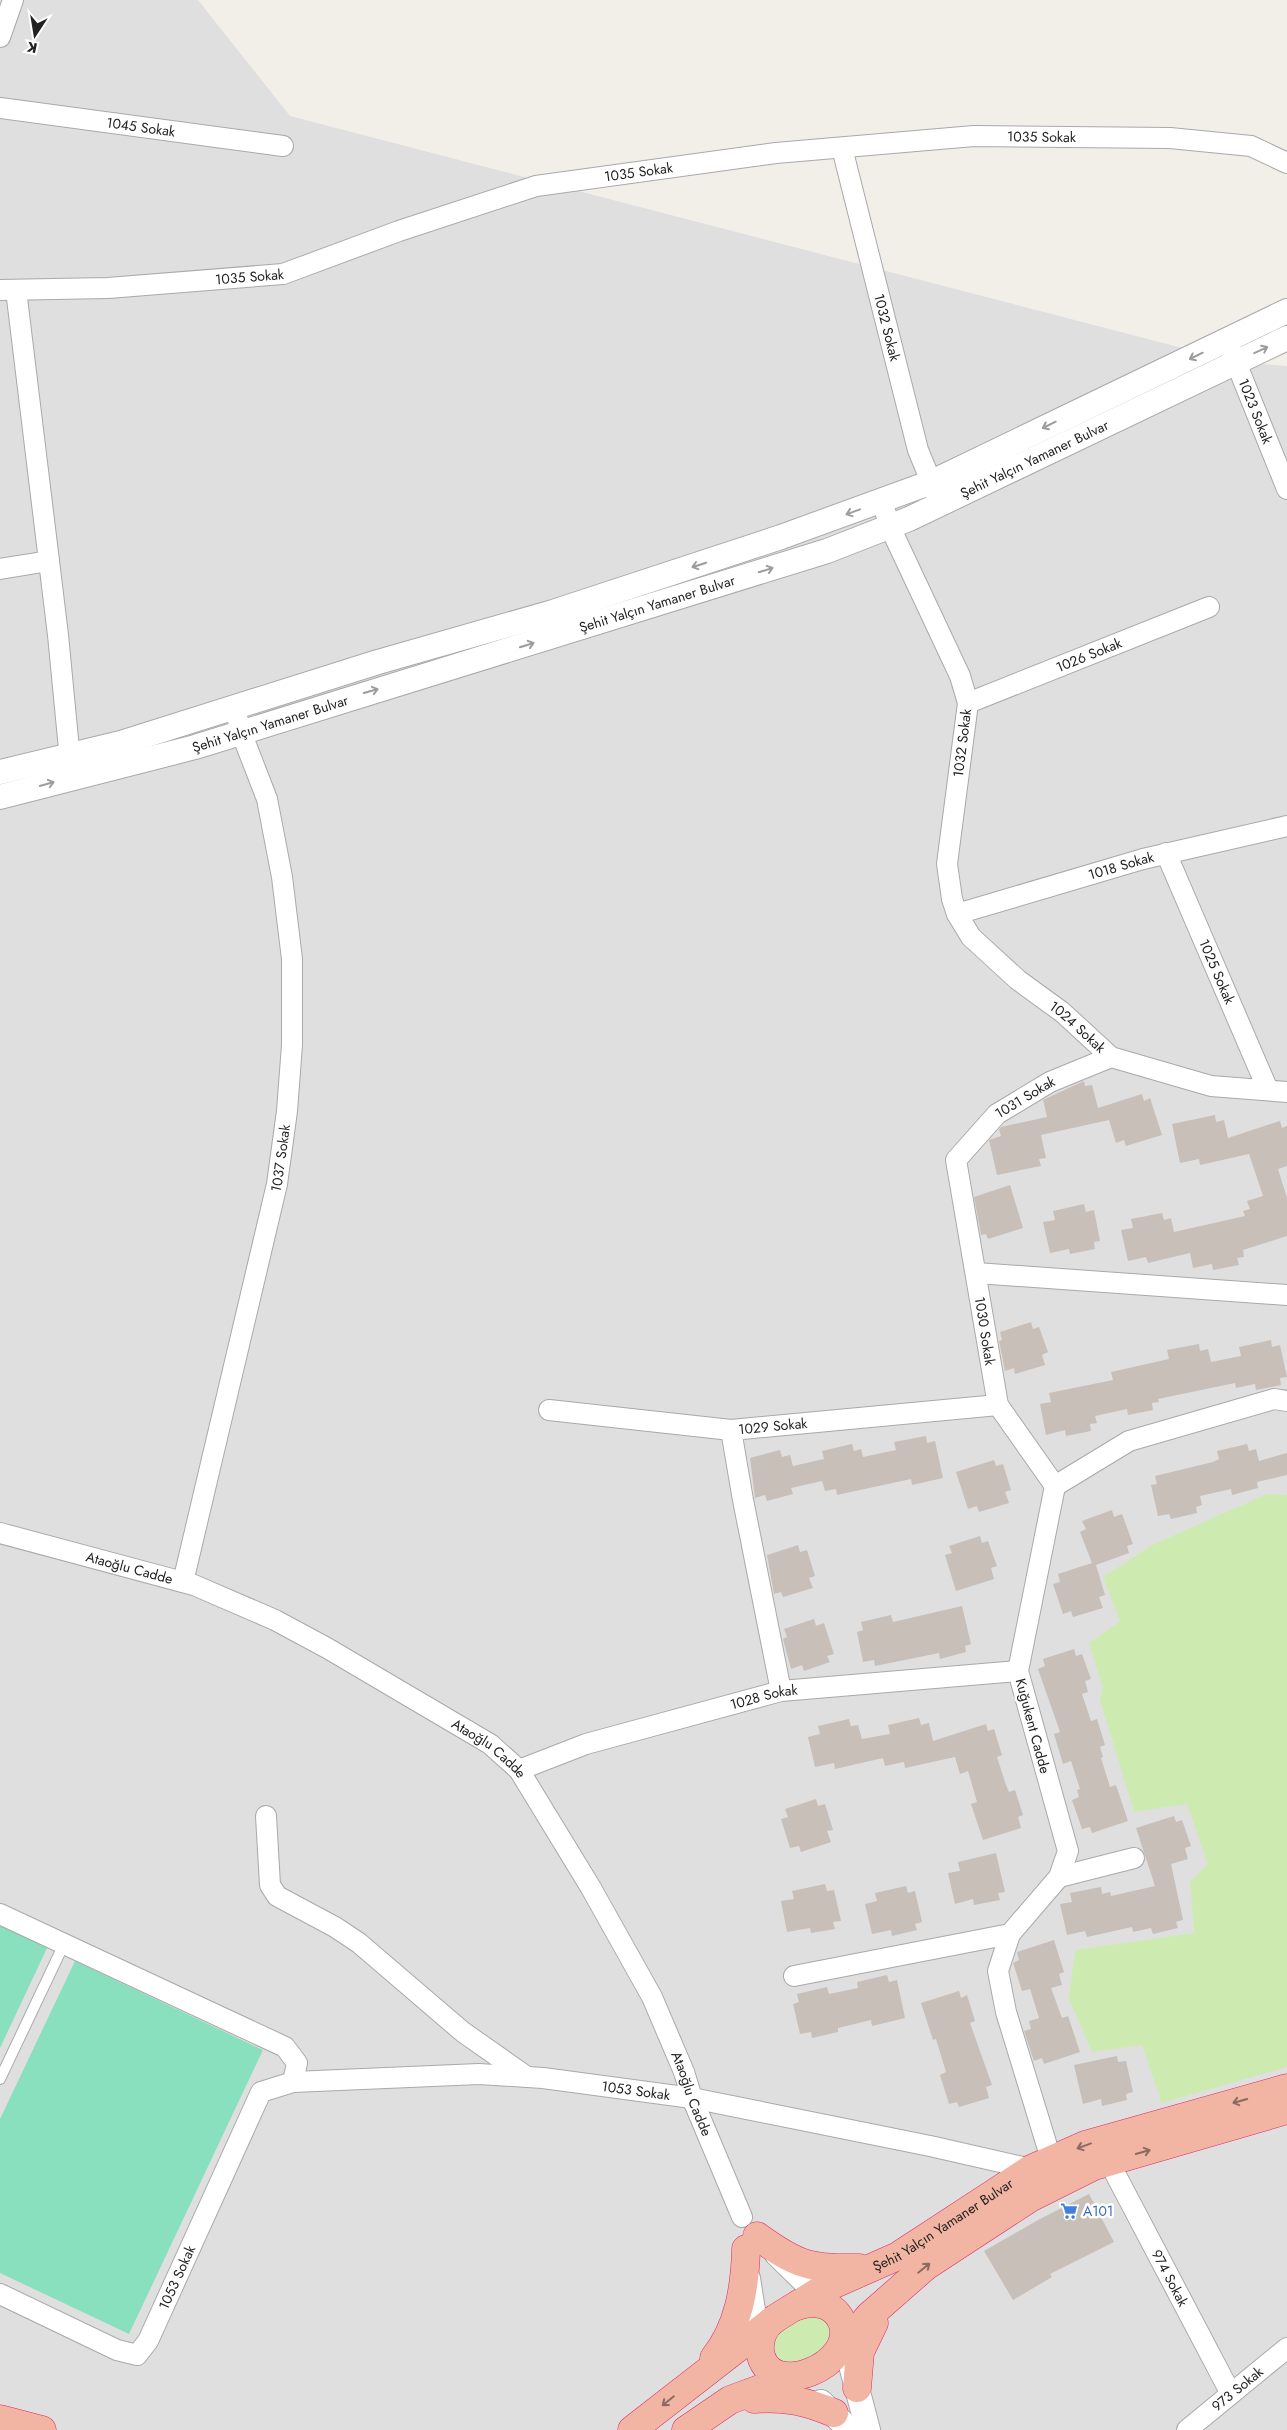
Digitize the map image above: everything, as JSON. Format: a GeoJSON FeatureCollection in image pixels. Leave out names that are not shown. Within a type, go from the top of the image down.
{"type":"FeatureCollection","features":[{"type":"Feature","properties":{"kind":"highway","name":"Şehit Yalçın Yamaner Bulvar"},"geometry":{"type":"LineString","coordinates":[[632,2430],[696,2378],[789,2316],[871,2268],[898,2256],[1041,2164],[1086,2145],[1287,2088]]}},
{"type":"Feature","properties":{"kind":"highway","name":"Şehit Yalçın Yamaner Bulvar"},"geometry":{"type":"LineString","coordinates":[[784,2376],[811,2371],[832,2359],[843,2342],[869,2316],[926,2266],[1030,2198],[1094,2166],[1287,2110]]}},
{"type":"Feature","properties":{"kind":"highway"},"geometry":{"type":"LineString","coordinates":[[696,2378],[716,2355],[731,2329],[741,2303],[748,2234],[787,2258],[806,2266],[830,2269],[871,2268]]}},
{"type":"Feature","properties":{"kind":"highway"},"geometry":{"type":"LineString","coordinates":[[857,2388],[860,2352],[867,2335],[896,2292]]}},
{"type":"Feature","properties":{"kind":"highway"},"geometry":{"type":"LineString","coordinates":[[686,2430],[730,2400],[784,2376],[761,2355],[789,2316],[836,2313],[843,2342]]}},
{"type":"Feature","properties":{"kind":"highway"},"geometry":{"type":"LineString","coordinates":[[730,2400],[791,2399],[807,2402],[842,2421]]}},
{"type":"Feature","properties":{"kind":"highway"},"geometry":{"type":"LineString","coordinates":[[0,2419],[42,2430]]}},
{"type":"Feature","properties":{"kind":"street"},"geometry":{"type":"LineString","coordinates":[[0,36],[13,0]]}},
{"type":"Feature","properties":{"kind":"street","name":"1045 Sokak"},"geometry":{"type":"LineString","coordinates":[[0,108],[283,146]]}},
{"type":"Feature","properties":{"kind":"street","name":"1035 Sokak"},"geometry":{"type":"LineString","coordinates":[[8,290],[108,288],[283,274],[400,231],[536,186],[776,153],[974,136],[1170,138],[1251,146],[1287,163]]}},
{"type":"Feature","properties":{"kind":"street","name":"1032 Sokak"},"geometry":{"type":"LineString","coordinates":[[842,148],[918,450],[940,505]]}},
{"type":"Feature","properties":{"kind":"street"},"geometry":{"type":"LineString","coordinates":[[8,290],[49,561],[70,766]]}},
{"type":"Feature","properties":{"kind":"street"},"geometry":{"type":"LineString","coordinates":[[0,772],[70,766],[121,743],[235,709],[378,662],[553,612],[712,561],[882,501],[932,482],[1231,351],[1287,311]]}},
{"type":"Feature","properties":{"kind":"street","name":"Şehit Yalçın Yamaner Bulvar"},"geometry":{"type":"LineString","coordinates":[[0,797],[70,766],[195,747],[827,551],[890,527],[940,505],[1231,351],[1287,338]]}},
{"type":"Feature","properties":{"kind":"street","name":"1023 Sokak"},"geometry":{"type":"LineString","coordinates":[[1231,351],[1287,489]]}},
{"type":"Feature","properties":{"kind":"street","name":"1032 Sokak"},"geometry":{"type":"LineString","coordinates":[[882,501],[890,527],[960,676],[968,703],[947,864],[952,899],[957,914]]}},
{"type":"Feature","properties":{"kind":"street"},"geometry":{"type":"LineString","coordinates":[[0,569],[49,561]]}},
{"type":"Feature","properties":{"kind":"street","name":"1026 Sokak"},"geometry":{"type":"LineString","coordinates":[[968,703],[1210,607]]}},
{"type":"Feature","properties":{"kind":"street","name":"1037 Sokak"},"geometry":{"type":"LineString","coordinates":[[183,1582],[277,1184],[287,1111],[292,1046],[292,959],[282,877],[267,799],[241,732],[235,709]]}},
{"type":"Feature","properties":{"kind":"street","name":"1018 Sokak"},"geometry":{"type":"LineString","coordinates":[[957,914],[1166,853],[1287,826]]}},
{"type":"Feature","properties":{"kind":"street","name":"1025 Sokak"},"geometry":{"type":"LineString","coordinates":[[1166,853],[1278,1091]]}},
{"type":"Feature","properties":{"kind":"street","name":"1024 Sokak"},"geometry":{"type":"LineString","coordinates":[[957,914],[970,937],[1018,980],[1062,1012],[1111,1057],[1211,1086],[1278,1091]]}},
{"type":"Feature","properties":{"kind":"street","name":"1031 Sokak"},"geometry":{"type":"LineString","coordinates":[[956,1160],[997,1114],[1050,1082],[1111,1057]]}},
{"type":"Feature","properties":{"kind":"street","name":"1030 Sokak"},"geometry":{"type":"LineString","coordinates":[[956,1160],[998,1405],[1055,1486]]}},
{"type":"Feature","properties":{"kind":"street"},"geometry":{"type":"LineString","coordinates":[[976,1273],[1287,1295]]}},
{"type":"Feature","properties":{"kind":"street"},"geometry":{"type":"LineString","coordinates":[[1055,1486],[1129,1441],[1274,1399],[1287,1401]]}},
{"type":"Feature","properties":{"kind":"street","name":"1029 Sokak"},"geometry":{"type":"LineString","coordinates":[[549,1410],[732,1430],[998,1405]]}},
{"type":"Feature","properties":{"kind":"street"},"geometry":{"type":"LineString","coordinates":[[732,1430],[742,1500],[781,1691]]}},
{"type":"Feature","properties":{"kind":"street","name":"Kuğukent Cadde"},"geometry":{"type":"LineString","coordinates":[[1041,2164],[998,1971],[1010,1934],[1059,1877],[1068,1851],[1018,1671],[1055,1486]]}},
{"type":"Feature","properties":{"kind":"street","name":"Ataoğlu Cadde"},"geometry":{"type":"LineString","coordinates":[[0,1533],[183,1582],[275,1620],[327,1648],[490,1744],[519,1770],[591,1888],[652,1998],[684,2072],[692,2098],[748,2234],[789,2316]]}},
{"type":"Feature","properties":{"kind":"street","name":"1028 Sokak"},"geometry":{"type":"LineString","coordinates":[[519,1770],[586,1744],[781,1691],[1018,1671]]}},
{"type":"Feature","properties":{"kind":"street"},"geometry":{"type":"LineString","coordinates":[[266,1816],[270,1885],[276,1896],[335,1927],[360,1943],[463,2032],[527,2077]]}},
{"type":"Feature","properties":{"kind":"street"},"geometry":{"type":"LineString","coordinates":[[1059,1877],[1134,1858]]}},
{"type":"Feature","properties":{"kind":"street"},"geometry":{"type":"LineString","coordinates":[[0,1914],[284,2047],[297,2062],[293,2082]]}},
{"type":"Feature","properties":{"kind":"street"},"geometry":{"type":"LineString","coordinates":[[794,1976],[1010,1934]]}},
{"type":"Feature","properties":{"kind":"street","name":"1053 Sokak"},"geometry":{"type":"LineString","coordinates":[[0,2294],[117,2350],[137,2355],[148,2341],[261,2092],[293,2082],[479,2074],[527,2077],[692,2098],[921,2144],[1041,2164]]}},
{"type":"Feature","properties":{"kind":"street","name":"974 Sokak"},"geometry":{"type":"LineString","coordinates":[[1108,2162],[1231,2394]]}},
{"type":"Feature","properties":{"kind":"street","name":"Ataoğlu Cadde"},"geometry":{"type":"LineString","coordinates":[[748,2234],[789,2316]]}},
{"type":"Feature","properties":{"kind":"street"},"geometry":{"type":"LineString","coordinates":[[843,2342],[868,2430]]}},
{"type":"Feature","properties":{"kind":"street","name":"973 Sokak"},"geometry":{"type":"LineString","coordinates":[[1187,2430],[1287,2348]]}},
{"type":"Feature","properties":{"kind":"street"},"geometry":{"type":"LineString","coordinates":[[784,2376],[814,2396],[842,2421]]}},
{"type":"Feature","properties":{"kind":"lane"},"geometry":{"type":"LineString","coordinates":[[0,2079],[64,1944]]}},
{"type":"Feature","properties":{"kind":"shaded area"},"geometry":{"type":"Polygon","coordinates":[[[0,0],[198,0],[290,116],[1236,362],[1287,366],[1287,2430],[0,2430],[0,0]]]}},
{"type":"Feature","properties":{"kind":"green space"},"geometry":{"type":"Polygon","coordinates":[[[1267,1494],[1287,1495],[1287,2067],[1162,2103],[1142,2045],[1092,2052],[1069,1999],[1075,1950],[1194,1933],[1190,1881],[1208,1864],[1187,1804],[1134,1812],[1100,1700],[1103,1688],[1089,1643],[1120,1621],[1103,1577],[1152,1545],[1267,1494]]]}},
{"type":"Feature","properties":{"kind":"green space"},"geometry":{"type":"Polygon","coordinates":[[[0,1923],[48,1946],[0,2048],[0,1923]]]}},
{"type":"Feature","properties":{"kind":"green space"},"geometry":{"type":"Polygon","coordinates":[[[75,1961],[263,2050],[129,2334],[0,2273],[0,2119],[75,1961]]]}},
{"type":"Feature","properties":{"kind":"green space"},"geometry":{"type":"Polygon","coordinates":[[[817,2316],[827,2323],[831,2334],[824,2349],[799,2364],[784,2362],[780,2359],[776,2354],[775,2345],[781,2332],[794,2323],[817,2316]]]}},
{"type":"Feature","properties":{"kind":"building"},"geometry":{"type":"Polygon","coordinates":[[[1084,1081],[1085,1086],[1092,1085],[1098,1108],[1142,1094],[1144,1101],[1150,1098],[1162,1135],[1126,1146],[1124,1140],[1116,1143],[1109,1120],[1041,1135],[1046,1158],[1039,1159],[1041,1166],[997,1175],[989,1140],[1001,1136],[999,1130],[1001,1127],[1047,1117],[1043,1100],[1084,1081]]]}},
{"type":"Feature","properties":{"kind":"building"},"geometry":{"type":"Polygon","coordinates":[[[1215,1115],[1216,1122],[1224,1120],[1228,1138],[1280,1121],[1282,1128],[1287,1126],[1287,1166],[1278,1169],[1287,1198],[1287,1236],[1243,1250],[1244,1257],[1237,1258],[1239,1265],[1213,1270],[1212,1264],[1193,1268],[1190,1253],[1148,1263],[1146,1257],[1128,1261],[1121,1230],[1133,1228],[1131,1219],[1162,1213],[1164,1220],[1171,1218],[1174,1232],[1245,1216],[1243,1211],[1250,1209],[1247,1201],[1263,1196],[1249,1154],[1200,1165],[1199,1159],[1180,1163],[1172,1124],[1215,1115]]]}},
{"type":"Feature","properties":{"kind":"building"},"geometry":{"type":"Polygon","coordinates":[[[1010,1185],[1023,1228],[988,1239],[986,1234],[981,1235],[974,1197],[1010,1185]]]}},
{"type":"Feature","properties":{"kind":"building"},"geometry":{"type":"Polygon","coordinates":[[[1084,1204],[1086,1212],[1094,1210],[1100,1241],[1094,1242],[1095,1249],[1070,1254],[1069,1249],[1050,1253],[1043,1222],[1055,1220],[1053,1211],[1084,1204]]]}},
{"type":"Feature","properties":{"kind":"building"},"geometry":{"type":"Polygon","coordinates":[[[1031,1322],[1033,1329],[1039,1327],[1048,1352],[1042,1355],[1045,1365],[1015,1374],[1014,1368],[1005,1371],[999,1341],[1002,1340],[1000,1332],[1031,1322]]]}},
{"type":"Feature","properties":{"kind":"building"},"geometry":{"type":"Polygon","coordinates":[[[1271,1340],[1272,1347],[1280,1345],[1287,1377],[1280,1378],[1281,1385],[1256,1390],[1255,1384],[1236,1388],[1235,1383],[1158,1399],[1159,1402],[1152,1403],[1153,1410],[1128,1415],[1127,1409],[1095,1416],[1097,1423],[1090,1424],[1091,1431],[1066,1436],[1065,1430],[1046,1435],[1040,1404],[1051,1402],[1049,1393],[1113,1380],[1111,1372],[1169,1359],[1167,1350],[1199,1344],[1200,1351],[1208,1349],[1211,1362],[1241,1356],[1239,1347],[1271,1340]]]}},
{"type":"Feature","properties":{"kind":"building"},"geometry":{"type":"Polygon","coordinates":[[[926,1436],[927,1443],[935,1441],[943,1478],[912,1485],[911,1479],[837,1495],[836,1489],[825,1491],[822,1481],[791,1488],[793,1494],[767,1501],[765,1495],[755,1498],[750,1458],[780,1450],[782,1457],[790,1455],[793,1466],[824,1459],[822,1451],[852,1444],[854,1451],[861,1449],[863,1457],[896,1450],[894,1442],[926,1436]]]}},
{"type":"Feature","properties":{"kind":"building"},"geometry":{"type":"Polygon","coordinates":[[[1247,1444],[1249,1451],[1256,1449],[1259,1461],[1287,1453],[1287,1475],[1257,1482],[1258,1488],[1232,1495],[1231,1489],[1200,1496],[1202,1505],[1196,1507],[1197,1513],[1171,1519],[1169,1514],[1158,1516],[1151,1485],[1157,1484],[1155,1476],[1213,1462],[1219,1459],[1217,1451],[1247,1444]]]}},
{"type":"Feature","properties":{"kind":"building"},"geometry":{"type":"Polygon","coordinates":[[[994,1460],[996,1466],[1003,1464],[1011,1490],[1005,1492],[1009,1503],[979,1512],[977,1506],[968,1509],[956,1472],[994,1460]]]}},
{"type":"Feature","properties":{"kind":"building"},"geometry":{"type":"Polygon","coordinates":[[[1112,1510],[1114,1517],[1122,1514],[1133,1544],[1127,1546],[1129,1553],[1096,1565],[1105,1595],[1099,1597],[1103,1608],[1073,1617],[1071,1611],[1063,1614],[1053,1584],[1060,1582],[1058,1574],[1092,1563],[1080,1532],[1086,1529],[1082,1521],[1112,1510]]]}},
{"type":"Feature","properties":{"kind":"building"},"geometry":{"type":"Polygon","coordinates":[[[980,1536],[982,1543],[988,1541],[997,1566],[991,1568],[994,1579],[956,1591],[945,1555],[952,1553],[949,1546],[980,1536]]]}},
{"type":"Feature","properties":{"kind":"building"},"geometry":{"type":"Polygon","coordinates":[[[798,1545],[800,1552],[807,1550],[815,1576],[809,1578],[813,1588],[783,1597],[781,1592],[774,1594],[767,1555],[798,1545]]]}},
{"type":"Feature","properties":{"kind":"building"},"geometry":{"type":"Polygon","coordinates":[[[962,1606],[971,1644],[965,1646],[966,1652],[940,1659],[939,1653],[875,1666],[874,1660],[863,1662],[857,1632],[863,1630],[861,1622],[891,1615],[893,1622],[962,1606]]]}},
{"type":"Feature","properties":{"kind":"building"},"geometry":{"type":"Polygon","coordinates":[[[814,1619],[816,1626],[824,1623],[834,1654],[827,1656],[830,1662],[804,1671],[802,1665],[791,1669],[783,1639],[787,1637],[784,1629],[814,1619]]]}},
{"type":"Feature","properties":{"kind":"building"},"geometry":{"type":"Polygon","coordinates":[[[1074,1649],[1076,1656],[1082,1654],[1091,1679],[1085,1681],[1088,1692],[1082,1694],[1091,1721],[1097,1719],[1105,1745],[1100,1747],[1103,1757],[1101,1758],[1110,1787],[1116,1785],[1128,1821],[1092,1833],[1090,1827],[1082,1829],[1072,1800],[1079,1797],[1077,1790],[1080,1789],[1071,1761],[1063,1764],[1054,1734],[1060,1732],[1038,1669],[1045,1666],[1043,1659],[1074,1649]]]}},
{"type":"Feature","properties":{"kind":"building"},"geometry":{"type":"Polygon","coordinates":[[[919,1718],[921,1725],[929,1723],[933,1741],[986,1724],[988,1731],[994,1729],[1002,1755],[997,1757],[1006,1785],[1009,1792],[1015,1790],[1023,1815],[1018,1817],[1021,1828],[983,1840],[971,1804],[977,1802],[968,1771],[960,1774],[955,1757],[905,1768],[904,1762],[885,1766],[883,1758],[835,1769],[834,1763],[815,1767],[808,1737],[820,1734],[818,1726],[849,1719],[851,1726],[858,1725],[862,1739],[890,1734],[888,1725],[919,1718]]]}},
{"type":"Feature","properties":{"kind":"building"},"geometry":{"type":"Polygon","coordinates":[[[816,1799],[818,1806],[825,1804],[833,1830],[827,1831],[831,1842],[801,1852],[799,1846],[790,1848],[781,1819],[788,1817],[785,1809],[816,1799]]]}},
{"type":"Feature","properties":{"kind":"building"},"geometry":{"type":"Polygon","coordinates":[[[1174,1816],[1176,1822],[1182,1820],[1191,1846],[1185,1848],[1188,1859],[1171,1864],[1183,1920],[1176,1922],[1178,1928],[1153,1934],[1151,1928],[1133,1932],[1132,1927],[1087,1937],[1085,1931],[1067,1935],[1060,1904],[1072,1902],[1070,1893],[1101,1887],[1102,1894],[1110,1892],[1111,1896],[1155,1886],[1136,1828],[1174,1816]]]}},
{"type":"Feature","properties":{"kind":"building"},"geometry":{"type":"Polygon","coordinates":[[[996,1853],[1005,1892],[998,1893],[1000,1900],[974,1905],[973,1899],[955,1904],[948,1873],[960,1871],[958,1862],[996,1853]]]}},
{"type":"Feature","properties":{"kind":"building"},"geometry":{"type":"Polygon","coordinates":[[[825,1884],[827,1891],[834,1890],[841,1921],[833,1922],[835,1929],[811,1933],[810,1928],[787,1932],[781,1901],[794,1899],[792,1891],[825,1884]]]}},
{"type":"Feature","properties":{"kind":"building"},"geometry":{"type":"Polygon","coordinates":[[[906,1886],[908,1893],[915,1891],[922,1922],[915,1924],[917,1930],[892,1936],[891,1930],[872,1934],[865,1904],[877,1901],[875,1893],[906,1886]]]}},
{"type":"Feature","properties":{"kind":"building"},"geometry":{"type":"Polygon","coordinates":[[[1054,1940],[1064,1972],[1059,1974],[1062,1985],[1051,1988],[1062,2018],[1068,2016],[1080,2052],[1044,2064],[1042,2058],[1034,2061],[1024,2031],[1031,2029],[1029,2021],[1039,2018],[1030,1989],[1022,1991],[1013,1963],[1019,1960],[1017,1952],[1054,1940]]]}},
{"type":"Feature","properties":{"kind":"building"},"geometry":{"type":"Polygon","coordinates":[[[887,1975],[889,1982],[897,1980],[905,2018],[872,2026],[871,2020],[838,2028],[838,2032],[812,2038],[811,2032],[800,2034],[793,2004],[799,2002],[797,1994],[827,1987],[829,1994],[858,1988],[857,1982],[887,1975]]]}},
{"type":"Feature","properties":{"kind":"building"},"geometry":{"type":"Polygon","coordinates":[[[959,1991],[961,1998],[967,1995],[975,2021],[970,2023],[992,2085],[986,2087],[989,2098],[959,2107],[957,2102],[949,2104],[940,2075],[946,2072],[936,2039],[933,2040],[921,2003],[959,1991]]]}},
{"type":"Feature","properties":{"kind":"building"},"geometry":{"type":"Polygon","coordinates":[[[1117,2056],[1118,2062],[1126,2061],[1133,2092],[1126,2094],[1127,2100],[1102,2106],[1101,2099],[1083,2104],[1074,2065],[1117,2056]]]}},
{"type":"Feature","properties":{"kind":"building"},"geometry":{"type":"Polygon","coordinates":[[[1089,2194],[1114,2242],[1050,2274],[1052,2277],[1013,2300],[984,2251],[1089,2194]]]}},
{"type":"Feature","properties":{"kind":"place","name":"A101"},"geometry":{"type":"Point","coordinates":[1069,2211]}}]}
